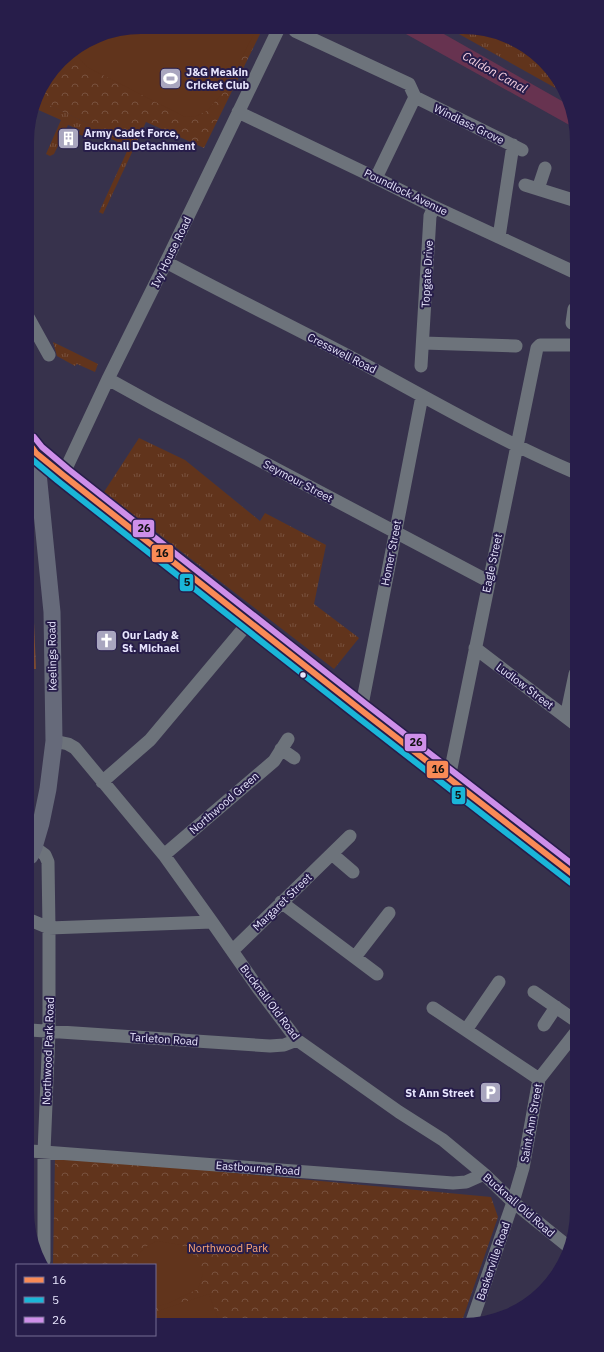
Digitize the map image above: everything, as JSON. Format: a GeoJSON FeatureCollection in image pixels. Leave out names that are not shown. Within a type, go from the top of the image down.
{"type":"FeatureCollection","features":[{"type":"Feature","properties":{"kind":"main road"},"geometry":{"type":"LineString","coordinates":[[34,449],[63,475],[249,622],[570,872]]}},
{"type":"Feature","properties":{"kind":"main road","name":"Keelings Road"},"geometry":{"type":"LineString","coordinates":[[34,470],[52,612],[54,741],[48,789],[41,823],[34,846]]}},
{"type":"Feature","properties":{"kind":"street","name":"Ivy House Road"},"geometry":{"type":"LineString","coordinates":[[63,475],[108,379],[276,34]]}},
{"type":"Feature","properties":{"kind":"street"},"geometry":{"type":"LineString","coordinates":[[301,34],[409,84],[415,97],[376,178]]}},
{"type":"Feature","properties":{"kind":"street","name":"Windlass Grove"},"geometry":{"type":"LineString","coordinates":[[415,97],[518,147],[499,237]]}},
{"type":"Feature","properties":{"kind":"street","name":"Poundlock Avenue"},"geometry":{"type":"LineString","coordinates":[[238,112],[570,270]]}},
{"type":"Feature","properties":{"kind":"street"},"geometry":{"type":"LineString","coordinates":[[538,189],[545,168]]}},
{"type":"Feature","properties":{"kind":"street"},"geometry":{"type":"LineString","coordinates":[[525,185],[570,199]]}},
{"type":"Feature","properties":{"kind":"street","name":"Topgate Drive"},"geometry":{"type":"LineString","coordinates":[[421,366],[430,216],[434,206]]}},
{"type":"Feature","properties":{"kind":"street","name":"Cresswell Road"},"geometry":{"type":"LineString","coordinates":[[166,262],[517,446],[570,470]]}},
{"type":"Feature","properties":{"kind":"street"},"geometry":{"type":"LineString","coordinates":[[34,328],[49,355]]}},
{"type":"Feature","properties":{"kind":"street"},"geometry":{"type":"LineString","coordinates":[[423,343],[516,346]]}},
{"type":"Feature","properties":{"kind":"street","name":"Eagle Street"},"geometry":{"type":"LineString","coordinates":[[449,778],[536,348],[545,344],[570,345]]}},
{"type":"Feature","properties":{"kind":"street","name":"Seymour Street"},"geometry":{"type":"LineString","coordinates":[[108,379],[488,581]]}},
{"type":"Feature","properties":{"kind":"street","name":"Homer Street"},"geometry":{"type":"LineString","coordinates":[[361,710],[422,396]]}},
{"type":"Feature","properties":{"kind":"street"},"geometry":{"type":"LineString","coordinates":[[102,782],[150,740],[249,622]]}},
{"type":"Feature","properties":{"kind":"street","name":"Ludlow Street"},"geometry":{"type":"LineString","coordinates":[[475,648],[570,719]]}},
{"type":"Feature","properties":{"kind":"street","name":"Bucknall Old Road"},"geometry":{"type":"LineString","coordinates":[[54,741],[68,744],[75,748],[164,855],[258,988],[297,1040],[399,1112],[443,1140],[484,1174],[513,1202],[564,1244]]}},
{"type":"Feature","properties":{"kind":"street","name":"Northwood Green"},"geometry":{"type":"LineString","coordinates":[[164,855],[274,761],[285,744],[294,758]]}},
{"type":"Feature","properties":{"kind":"street","name":"Margaret Street"},"geometry":{"type":"LineString","coordinates":[[232,951],[350,836]]}},
{"type":"Feature","properties":{"kind":"street","name":"Northwood Park Road"},"geometry":{"type":"LineString","coordinates":[[34,852],[45,855],[48,862],[49,1032],[44,1152],[44,1256]]}},
{"type":"Feature","properties":{"kind":"street"},"geometry":{"type":"LineString","coordinates":[[332,854],[353,872]]}},
{"type":"Feature","properties":{"kind":"street"},"geometry":{"type":"LineString","coordinates":[[281,902],[377,974]]}},
{"type":"Feature","properties":{"kind":"street"},"geometry":{"type":"LineString","coordinates":[[355,957],[389,913]]}},
{"type":"Feature","properties":{"kind":"street"},"geometry":{"type":"LineString","coordinates":[[34,922],[49,928],[212,922]]}},
{"type":"Feature","properties":{"kind":"street"},"geometry":{"type":"LineString","coordinates":[[466,1030],[499,982]]}},
{"type":"Feature","properties":{"kind":"street"},"geometry":{"type":"LineString","coordinates":[[534,992],[570,1017]]}},
{"type":"Feature","properties":{"kind":"street"},"geometry":{"type":"LineString","coordinates":[[544,1025],[556,1007]]}},
{"type":"Feature","properties":{"kind":"street"},"geometry":{"type":"LineString","coordinates":[[433,1008],[539,1079]]}},
{"type":"Feature","properties":{"kind":"street","name":"Tarleton Road"},"geometry":{"type":"LineString","coordinates":[[34,1030],[270,1046],[284,1045],[297,1040]]}},
{"type":"Feature","properties":{"kind":"street","name":"Saint Ann Street"},"geometry":{"type":"LineString","coordinates":[[513,1202],[523,1168],[539,1079],[570,1040]]}},
{"type":"Feature","properties":{"kind":"street","name":"Eastbourne Road"},"geometry":{"type":"LineString","coordinates":[[34,1151],[453,1183],[466,1182],[484,1174]]}},
{"type":"Feature","properties":{"kind":"street","name":"Baskerville Road"},"geometry":{"type":"LineString","coordinates":[[473,1317],[513,1202]]}},
{"type":"Feature","properties":{"kind":"green space","name":"J&G Meakin Cricket Club"},"geometry":{"type":"Polygon","coordinates":[[[254,34],[226,89],[207,111],[196,116],[185,117],[87,67],[77,56],[82,52],[107,40],[127,35],[254,34]]]}},
{"type":"Feature","properties":{"kind":"green space"},"geometry":{"type":"Polygon","coordinates":[[[260,34],[204,148],[146,122],[135,146],[42,102],[56,76],[71,61],[94,45],[127,35],[260,34]]]}},
{"type":"Feature","properties":{"kind":"green space"},"geometry":{"type":"Polygon","coordinates":[[[459,34],[484,36],[510,45],[533,61],[543,71],[556,88],[459,34]]]}},
{"type":"Feature","properties":{"kind":"green space"},"geometry":{"type":"Polygon","coordinates":[[[42,101],[135,146],[103,214],[99,212],[129,147],[87,128],[83,136],[78,134],[80,130],[68,125],[54,154],[50,156],[46,154],[61,120],[39,110],[42,101]]]}},
{"type":"Feature","properties":{"kind":"green space"},"geometry":{"type":"Polygon","coordinates":[[[53,342],[98,364],[95,372],[77,364],[75,366],[57,356],[53,342]]]}},
{"type":"Feature","properties":{"kind":"green space"},"geometry":{"type":"Polygon","coordinates":[[[139,438],[185,460],[260,521],[265,513],[326,545],[314,604],[359,638],[334,669],[104,492],[139,438]]]}},
{"type":"Feature","properties":{"kind":"green space"},"geometry":{"type":"Polygon","coordinates":[[[34,622],[36,669],[34,669],[34,622]]]}},
{"type":"Feature","properties":{"kind":"green space","name":"Northwood Park"},"geometry":{"type":"Polygon","coordinates":[[[55,1156],[491,1197],[498,1217],[463,1318],[156,1318],[156,1264],[53,1264],[55,1156]]]}},
{"type":"Feature","properties":{"kind":"green space"},"geometry":{"type":"Polygon","coordinates":[[[157,1241],[181,1245],[193,1254],[203,1274],[198,1289],[169,1303],[156,1307],[156,1264],[135,1264],[140,1252],[157,1241]]]}},
{"type":"Feature","properties":{"kind":"green space"},"geometry":{"type":"Polygon","coordinates":[[[209,1294],[218,1318],[156,1318],[156,1312],[209,1294]]]}},
{"type":"Feature","properties":{"kind":"water","name":"Caldon Canal"},"geometry":{"type":"Polygon","coordinates":[[[406,34],[444,34],[562,101],[568,124],[406,34]]]}},
{"type":"Feature","properties":{"kind":"transit line","name":"26"},"geometry":{"type":"LineString","coordinates":[[34,437],[42,447],[68,469],[570,862]]}},
{"type":"Feature","properties":{"kind":"transit line","name":"16"},"geometry":{"type":"LineString","coordinates":[[34,450],[63,475],[361,710],[570,872]]}},
{"type":"Feature","properties":{"kind":"transit line","name":"5"},"geometry":{"type":"LineString","coordinates":[[34,461],[356,716],[570,882]]}},
{"type":"Feature","properties":{"kind":"place","name":"J&G Meakin Cricket Club"},"geometry":{"type":"Point","coordinates":[170,78]}},
{"type":"Feature","properties":{"kind":"place","name":"Army Cadet Force, Bucknall Detachment"},"geometry":{"type":"Point","coordinates":[68,139]}},
{"type":"Feature","properties":{"kind":"place","name":"Our Lady & St. Michael"},"geometry":{"type":"Point","coordinates":[107,641]}},
{"type":"Feature","properties":{"kind":"place","name":"St Ann Street"},"geometry":{"type":"Point","coordinates":[490,1093]}}]}
